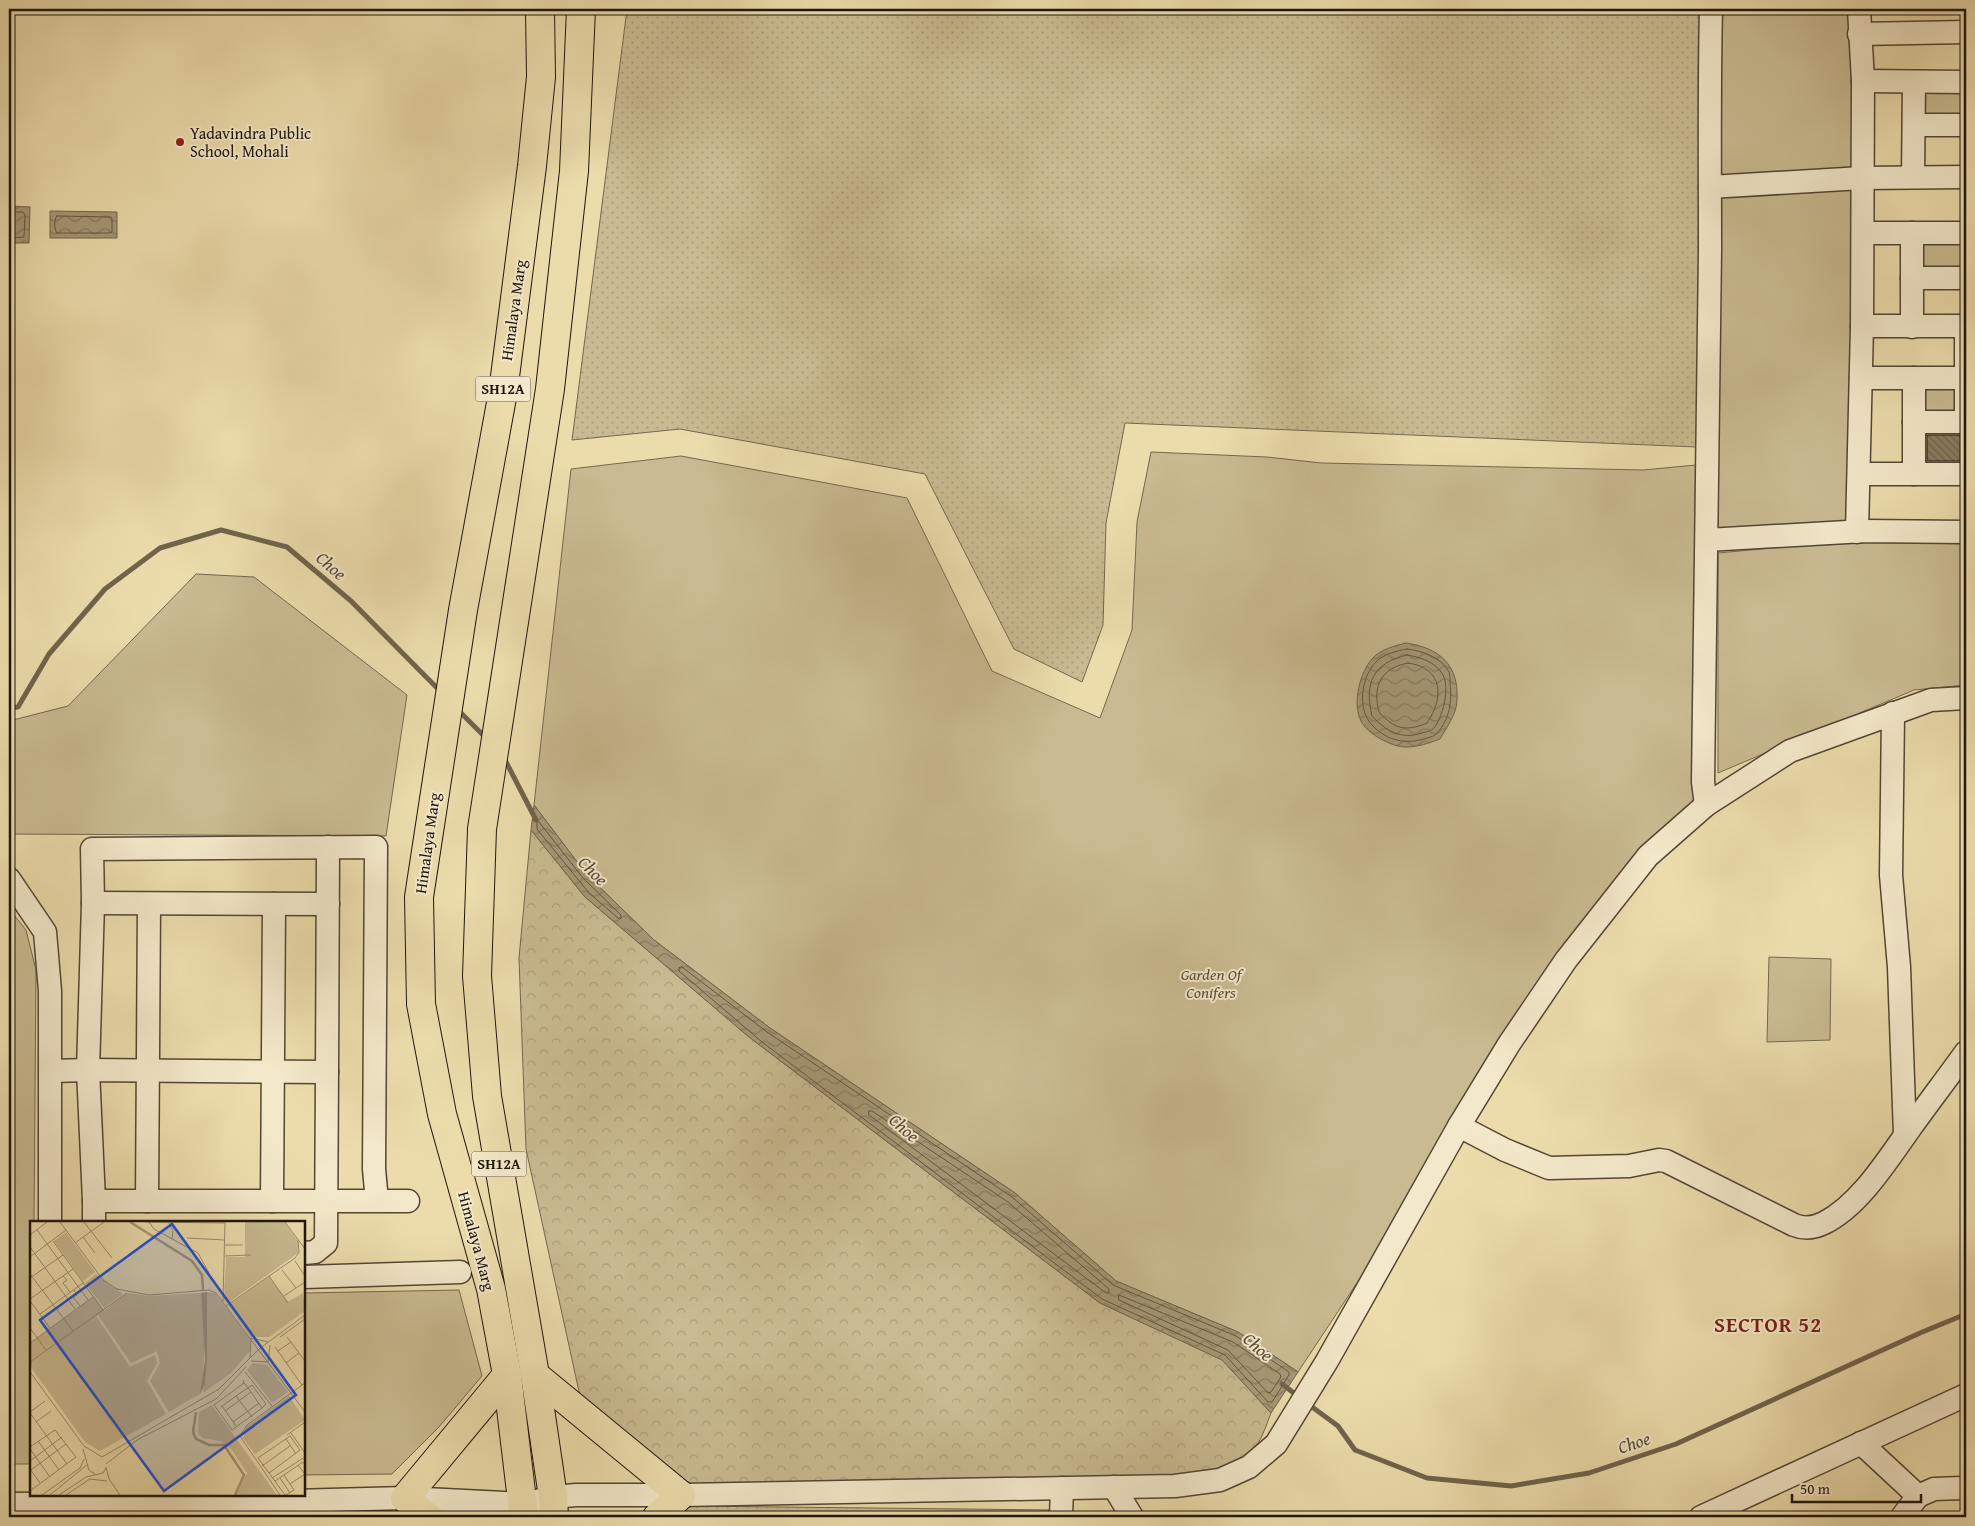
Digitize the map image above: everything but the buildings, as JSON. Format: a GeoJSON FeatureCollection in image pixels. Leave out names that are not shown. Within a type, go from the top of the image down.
{"type":"FeatureCollection","features":[{"type":"Feature","properties":{"kind":"main road","name":"Himalaya Marg"},"geometry":{"type":"LineString","coordinates":[[524,1511],[507,1375],[491,1289],[442,1114],[421,1004],[419,898],[463,610],[502,392],[542,77],[540,9]]}},
{"type":"Feature","properties":{"kind":"main road","name":"Himalaya Marg"},"geometry":{"type":"LineString","coordinates":[[553,1507],[535,1375],[487,1096],[477,976],[482,829],[550,389],[574,171],[581,9]]}},
{"type":"Feature","properties":{"kind":"main road"},"geometry":{"type":"LineString","coordinates":[[428,1517],[405,1498],[507,1375]]}},
{"type":"Feature","properties":{"kind":"main road"},"geometry":{"type":"LineString","coordinates":[[535,1375],[681,1495],[657,1517]]}},
{"type":"Feature","properties":{"kind":"street"},"geometry":{"type":"LineString","coordinates":[[1706,805],[1703,782],[1711,9]]}},
{"type":"Feature","properties":{"kind":"street"},"geometry":{"type":"LineString","coordinates":[[1857,532],[1863,233],[1862,81],[1859,9]]}},
{"type":"Feature","properties":{"kind":"street"},"geometry":{"type":"LineString","coordinates":[[1859,34],[1966,32]]}},
{"type":"Feature","properties":{"kind":"street"},"geometry":{"type":"LineString","coordinates":[[1862,81],[1966,82]]}},
{"type":"Feature","properties":{"kind":"street"},"geometry":{"type":"LineString","coordinates":[[1914,82],[1914,177]]}},
{"type":"Feature","properties":{"kind":"street"},"geometry":{"type":"LineString","coordinates":[[1914,125],[1966,125]]}},
{"type":"Feature","properties":{"kind":"street"},"geometry":{"type":"LineString","coordinates":[[1710,187],[1862,178],[1966,177]]}},
{"type":"Feature","properties":{"kind":"street"},"geometry":{"type":"LineString","coordinates":[[1863,233],[1966,233]]}},
{"type":"Feature","properties":{"kind":"street"},"geometry":{"type":"LineString","coordinates":[[1912,233],[1912,326]]}},
{"type":"Feature","properties":{"kind":"street"},"geometry":{"type":"LineString","coordinates":[[1912,278],[1966,278]]}},
{"type":"Feature","properties":{"kind":"street"},"geometry":{"type":"LineString","coordinates":[[1862,326],[1966,326],[1966,422],[1914,422]]}},
{"type":"Feature","properties":{"kind":"street"},"geometry":{"type":"LineString","coordinates":[[1861,378],[1966,378]]}},
{"type":"Feature","properties":{"kind":"street"},"geometry":{"type":"LineString","coordinates":[[1914,378],[1914,474]]}},
{"type":"Feature","properties":{"kind":"street"},"geometry":{"type":"LineString","coordinates":[[1859,474],[1966,474]]}},
{"type":"Feature","properties":{"kind":"street"},"geometry":{"type":"LineString","coordinates":[[1707,540],[1857,532],[1966,532]]}},
{"type":"Feature","properties":{"kind":"street"},"geometry":{"type":"LineString","coordinates":[[9,1504],[254,1502],[405,1498],[524,1511],[553,1507],[576,1495],[681,1495],[1175,1486],[1220,1480],[1249,1467],[1276,1444],[1327,1361],[1459,1126],[1509,1044],[1566,960],[1648,856],[1706,805],[1790,751],[1931,700],[1966,698]]}},
{"type":"Feature","properties":{"kind":"street"},"geometry":{"type":"LineString","coordinates":[[1893,713],[1891,875],[1899,967],[1905,1135]]}},
{"type":"Feature","properties":{"kind":"street"},"geometry":{"type":"LineString","coordinates":[[305,1253],[315,1252],[326,1243],[328,847]]}},
{"type":"Feature","properties":{"kind":"street"},"geometry":{"type":"LineString","coordinates":[[377,1201],[374,1169],[376,847],[92,849],[93,903],[88,1070],[94,1211],[147,1200],[272,1201],[326,1201],[377,1201],[408,1201]]}},
{"type":"Feature","properties":{"kind":"street"},"geometry":{"type":"LineString","coordinates":[[9,879],[45,932],[50,991],[50,1221]]}},
{"type":"Feature","properties":{"kind":"street"},"geometry":{"type":"LineString","coordinates":[[93,903],[328,904]]}},
{"type":"Feature","properties":{"kind":"street"},"geometry":{"type":"LineString","coordinates":[[147,1200],[149,904]]}},
{"type":"Feature","properties":{"kind":"street"},"geometry":{"type":"LineString","coordinates":[[272,1201],[274,904]]}},
{"type":"Feature","properties":{"kind":"street"},"geometry":{"type":"LineString","coordinates":[[1459,1126],[1505,1150],[1549,1168],[1629,1166],[1659,1160],[1666,1161],[1802,1228],[1823,1224],[1838,1214],[1859,1195],[1885,1164],[1966,1052]]}},
{"type":"Feature","properties":{"kind":"street"},"geometry":{"type":"LineString","coordinates":[[51,1072],[88,1070],[327,1072]]}},
{"type":"Feature","properties":{"kind":"street"},"geometry":{"type":"LineString","coordinates":[[305,1277],[460,1272]]}},
{"type":"Feature","properties":{"kind":"street"},"geometry":{"type":"LineString","coordinates":[[1701,1517],[1966,1395]]}},
{"type":"Feature","properties":{"kind":"street"},"geometry":{"type":"LineString","coordinates":[[1862,1443],[1918,1496]]}},
{"type":"Feature","properties":{"kind":"street"},"geometry":{"type":"LineString","coordinates":[[1114,1487],[1132,1517]]}},
{"type":"Feature","properties":{"kind":"street"},"geometry":{"type":"LineString","coordinates":[[1061,1517],[1062,1488]]}},
{"type":"Feature","properties":{"kind":"street"},"geometry":{"type":"LineString","coordinates":[[1902,1517],[1918,1496],[1934,1489],[1962,1488],[1966,1490]]}},
{"type":"Feature","properties":{"kind":"green space"},"geometry":{"type":"Polygon","coordinates":[[[627,9],[1706,9],[1697,447],[1125,423],[1106,523],[1103,625],[1082,682],[1014,649],[925,474],[680,429],[572,440],[627,9]]]}},
{"type":"Feature","properties":{"kind":"green space","name":"Garden Of Conifers"},"geometry":{"type":"Polygon","coordinates":[[[1706,9],[1856,9],[1854,533],[1696,533],[1697,809],[1621,877],[1460,1127],[1298,1372],[1238,1332],[1116,1281],[1015,1193],[770,1028],[654,940],[587,875],[534,805],[571,469],[681,456],[907,498],[992,671],[1100,718],[1132,630],[1137,522],[1151,452],[1267,457],[1321,463],[1643,470],[1696,465],[1706,9]]]}},
{"type":"Feature","properties":{"kind":"green space"},"geometry":{"type":"Polygon","coordinates":[[[1920,87],[1962,87],[1962,120],[1918,120],[1920,87]]]}},
{"type":"Feature","properties":{"kind":"green space"},"geometry":{"type":"Polygon","coordinates":[[[1962,238],[1961,273],[1918,272],[1919,239],[1962,238]]]}},
{"type":"Feature","properties":{"kind":"green space"},"geometry":{"type":"Polygon","coordinates":[[[1919,383],[1961,384],[1960,417],[1920,417],[1919,383]]]}},
{"type":"Feature","properties":{"kind":"green space"},"geometry":{"type":"Polygon","coordinates":[[[1848,541],[1966,544],[1966,685],[1914,690],[1718,773],[1718,553],[1848,541]]]}},
{"type":"Feature","properties":{"kind":"green space"},"geometry":{"type":"Polygon","coordinates":[[[196,574],[254,577],[407,695],[386,836],[9,834],[9,721],[68,706],[196,574]]]}},
{"type":"Feature","properties":{"kind":"green space"},"geometry":{"type":"Polygon","coordinates":[[[531,830],[585,897],[749,1037],[1100,1303],[1222,1359],[1271,1413],[1257,1445],[1240,1461],[1229,1466],[1206,1472],[1171,1475],[680,1484],[585,1419],[526,1149],[519,958],[531,830]]]}},
{"type":"Feature","properties":{"kind":"green space"},"geometry":{"type":"Polygon","coordinates":[[[9,909],[26,930],[36,970],[34,1221],[30,1221],[30,1464],[9,1464],[9,909]]]}},
{"type":"Feature","properties":{"kind":"green space"},"geometry":{"type":"Polygon","coordinates":[[[1769,957],[1831,959],[1830,1040],[1767,1042],[1769,957]]]}},
{"type":"Feature","properties":{"kind":"green space"},"geometry":{"type":"Polygon","coordinates":[[[459,1290],[482,1376],[439,1427],[392,1474],[305,1475],[305,1293],[459,1290]]]}},
{"type":"Feature","properties":{"kind":"green space"},"geometry":{"type":"Polygon","coordinates":[[[689,1506],[1053,1510],[1053,1517],[674,1517],[689,1506]]]}},
{"type":"Feature","properties":{"kind":"green space"},"geometry":{"type":"Polygon","coordinates":[[[1073,1513],[1125,1513],[1128,1517],[1073,1517],[1073,1513]]]}},
{"type":"Feature","properties":{"kind":"water"},"geometry":{"type":"Polygon","coordinates":[[[11,206],[30,207],[29,243],[10,243],[11,206]]]}},
{"type":"Feature","properties":{"kind":"water"},"geometry":{"type":"Polygon","coordinates":[[[50,211],[117,212],[117,238],[50,238],[50,211]]]}},
{"type":"Feature","properties":{"kind":"water"},"geometry":{"type":"Polygon","coordinates":[[[1406,643],[1429,649],[1445,660],[1455,677],[1457,705],[1440,739],[1419,746],[1406,747],[1387,742],[1374,735],[1364,726],[1358,714],[1357,697],[1364,672],[1372,659],[1383,650],[1406,643]]]}},
{"type":"Feature","properties":{"kind":"water"},"geometry":{"type":"Polygon","coordinates":[[[534,805],[587,875],[654,940],[770,1028],[1015,1193],[1116,1281],[1238,1332],[1298,1372],[1271,1413],[1222,1360],[1100,1303],[749,1037],[585,897],[531,830],[534,805]]]}},
{"type":"Feature","properties":{"kind":"waterway","name":"Choe"},"geometry":{"type":"LineString","coordinates":[[9,708],[18,707],[49,654],[105,589],[160,548],[221,530],[287,547],[351,601],[442,693]]}},
{"type":"Feature","properties":{"kind":"waterway","name":"Choe"},"geometry":{"type":"LineString","coordinates":[[456,708],[487,739]]}},
{"type":"Feature","properties":{"kind":"waterway","name":"Choe"},"geometry":{"type":"LineString","coordinates":[[503,756],[536,820]]}},
{"type":"Feature","properties":{"kind":"waterway","name":"Choe"},"geometry":{"type":"LineString","coordinates":[[1308,1404],[1338,1426],[1355,1450],[1427,1478],[1511,1486],[1589,1473],[1676,1444],[1966,1314]]}},
{"type":"Feature","properties":{"kind":"waterway","name":"Choe"},"geometry":{"type":"LineString","coordinates":[[1282,1384],[1299,1397]]}},
{"type":"Feature","properties":{"kind":"place","name":"Yadavindra Public School, Mohali"},"geometry":{"type":"Point","coordinates":[180,142]}},
{"type":"Feature","properties":{"kind":"district","name":"SECTOR 52"},"geometry":{"type":"Point","coordinates":[1768,1325]}}]}
